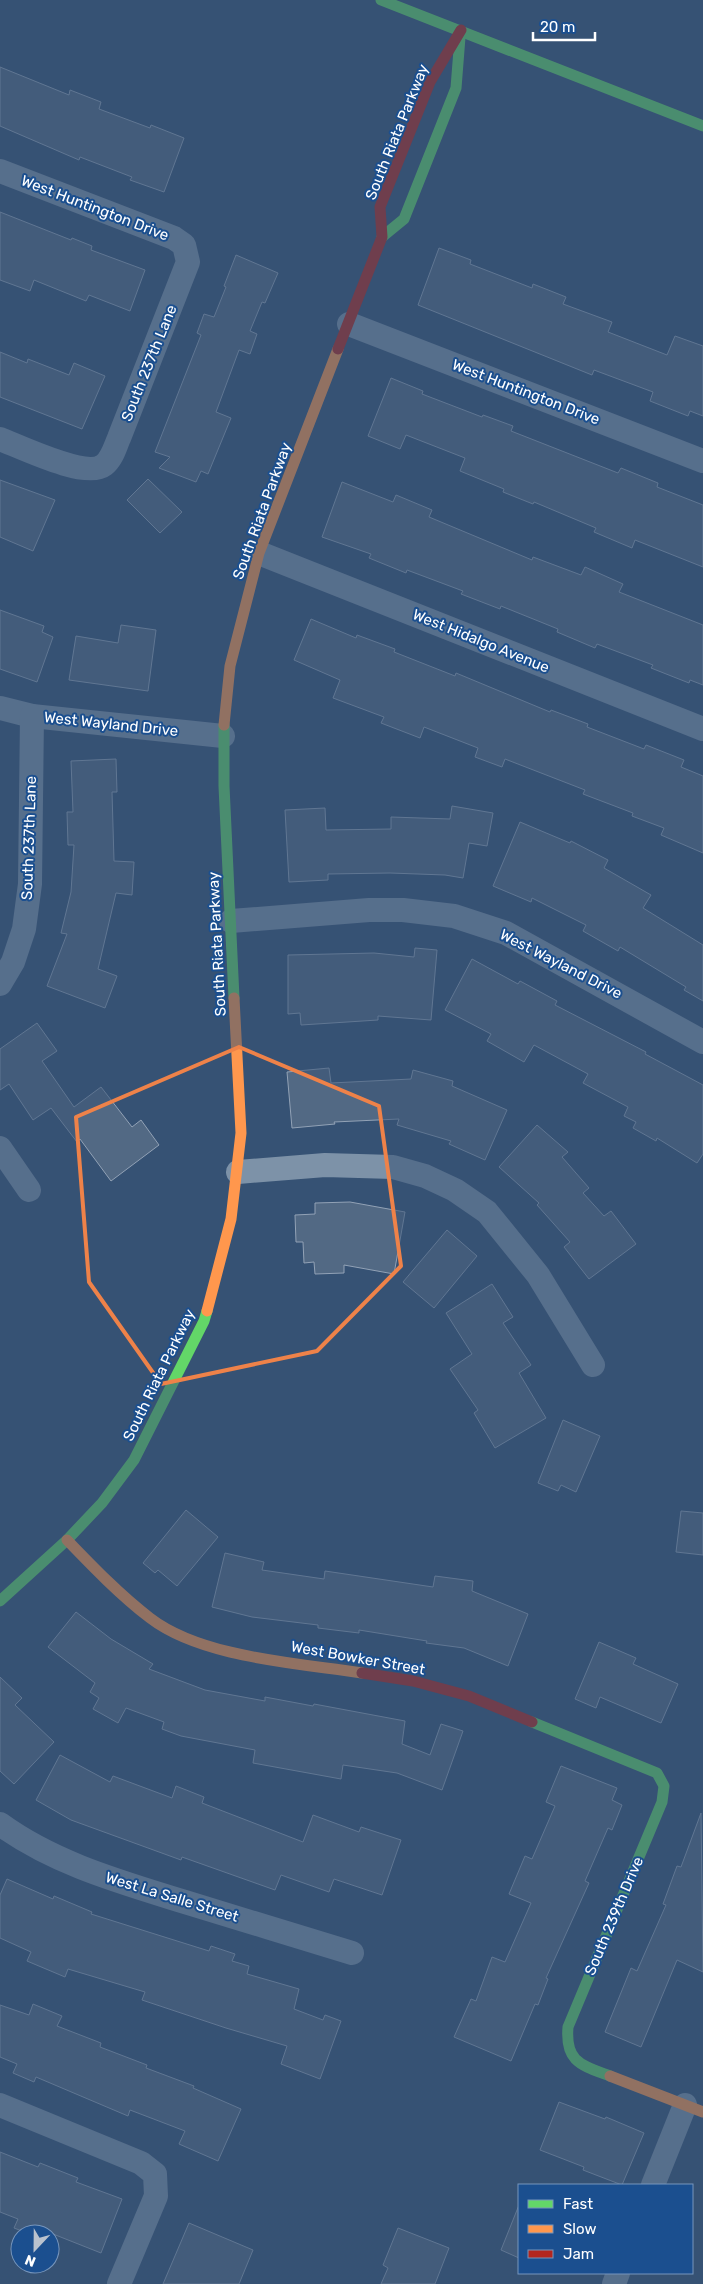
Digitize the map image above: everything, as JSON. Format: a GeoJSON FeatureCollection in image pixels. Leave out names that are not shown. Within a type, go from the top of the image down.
{"type":"FeatureCollection","features":[{"type":"Feature","properties":{"kind":"street"},"geometry":{"type":"LineString","coordinates":[[381,0],[703,126]]}},
{"type":"Feature","properties":{"kind":"street","name":"South Riata Parkway"},"geometry":{"type":"LineString","coordinates":[[382,237],[404,219],[456,88],[461,30]]}},
{"type":"Feature","properties":{"kind":"street","name":"South Riata Parkway"},"geometry":{"type":"LineString","coordinates":[[0,1601],[67,1540],[102,1503],[134,1460],[204,1321],[220,1267],[231,1219],[238,1172],[240,1134],[223,736],[230,666],[259,553],[382,237],[380,207],[430,82],[461,30]]}},
{"type":"Feature","properties":{"kind":"street","name":"West Huntington Drive"},"geometry":{"type":"LineString","coordinates":[[0,171],[174,238],[186,250]]}},
{"type":"Feature","properties":{"kind":"street","name":"South 237th Lane"},"geometry":{"type":"LineString","coordinates":[[0,439],[79,468],[97,469],[104,465],[119,438],[184,276],[188,262],[186,250]]}},
{"type":"Feature","properties":{"kind":"street","name":"West Huntington Drive"},"geometry":{"type":"LineString","coordinates":[[349,324],[703,461]]}},
{"type":"Feature","properties":{"kind":"street","name":"West Hidalgo Avenue"},"geometry":{"type":"LineString","coordinates":[[259,553],[703,729]]}},
{"type":"Feature","properties":{"kind":"street","name":"West Wayland Drive"},"geometry":{"type":"LineString","coordinates":[[0,708],[32,716],[223,736]]}},
{"type":"Feature","properties":{"kind":"street","name":"South 237th Lane"},"geometry":{"type":"LineString","coordinates":[[0,984],[13,962],[24,929],[30,884],[32,716]]}},
{"type":"Feature","properties":{"kind":"street","name":"West Wayland Drive"},"geometry":{"type":"LineString","coordinates":[[231,921],[386,910],[454,916],[506,933],[703,1042]]}},
{"type":"Feature","properties":{"kind":"street"},"geometry":{"type":"LineString","coordinates":[[0,1148],[29,1190]]}},
{"type":"Feature","properties":{"kind":"street"},"geometry":{"type":"LineString","coordinates":[[238,1172],[325,1165],[393,1167],[425,1176],[455,1190],[487,1212],[538,1275],[593,1364]]}},
{"type":"Feature","properties":{"kind":"street","name":"West Bowker Street"},"geometry":{"type":"LineString","coordinates":[[67,1540],[97,1571],[151,1619],[187,1639],[228,1652],[413,1681],[469,1696],[647,1767],[657,1772],[662,1779]]}},
{"type":"Feature","properties":{"kind":"street","name":"South 239th Drive"},"geometry":{"type":"LineString","coordinates":[[662,1779],[664,1790],[662,1802],[568,2027],[568,2052],[575,2060],[586,2067],[694,2109]]}},
{"type":"Feature","properties":{"kind":"street","name":"West La Salle Street"},"geometry":{"type":"LineString","coordinates":[[0,1824],[13,1834],[59,1858],[108,1878],[352,1953]]}},
{"type":"Feature","properties":{"kind":"street"},"geometry":{"type":"LineString","coordinates":[[0,2105],[141,2163],[155,2174],[157,2183],[156,2196],[120,2284]]}},
{"type":"Feature","properties":{"kind":"street"},"geometry":{"type":"LineString","coordinates":[[654,2184],[694,2109]]}},
{"type":"Feature","properties":{"kind":"highlighted area"},"geometry":{"type":"Polygon","coordinates":[[[239,1047],[379,1106],[401,1266],[317,1351],[161,1384],[89,1282],[76,1117],[239,1047]]]}},
{"type":"Feature","properties":{"kind":"building"},"geometry":{"type":"Polygon","coordinates":[[[0,67],[69,95],[70,90],[101,102],[99,109],[150,128],[151,125],[184,138],[164,192],[130,180],[132,177],[80,157],[79,160],[0,126],[0,67]]]}},
{"type":"Feature","properties":{"kind":"building"},"geometry":{"type":"Polygon","coordinates":[[[0,212],[71,240],[72,238],[92,246],[91,250],[145,270],[130,311],[89,295],[86,301],[34,280],[30,291],[0,280],[0,212]]]}},
{"type":"Feature","properties":{"kind":"building"},"geometry":{"type":"Polygon","coordinates":[[[439,248],[471,260],[470,264],[532,288],[533,284],[566,297],[563,304],[612,322],[608,332],[667,355],[675,336],[703,346],[703,416],[690,411],[688,416],[650,401],[653,392],[594,370],[592,375],[418,305],[439,248]]]}},
{"type":"Feature","properties":{"kind":"building"},"geometry":{"type":"Polygon","coordinates":[[[236,255],[278,273],[265,303],[262,302],[250,331],[257,334],[250,354],[239,350],[216,412],[231,418],[208,474],[201,471],[196,482],[159,468],[170,457],[155,452],[201,335],[197,333],[204,314],[214,317],[236,255]]]}},
{"type":"Feature","properties":{"kind":"building"},"geometry":{"type":"Polygon","coordinates":[[[0,352],[27,363],[28,359],[69,375],[74,363],[105,376],[82,429],[0,397],[0,352]]]}},
{"type":"Feature","properties":{"kind":"building"},"geometry":{"type":"Polygon","coordinates":[[[391,378],[423,391],[422,394],[482,417],[483,415],[513,426],[511,431],[618,473],[621,468],[658,483],[657,487],[703,505],[703,567],[635,540],[632,548],[594,532],[596,528],[534,502],[533,504],[503,492],[504,489],[460,471],[465,458],[406,435],[400,449],[368,436],[391,378]]]}},
{"type":"Feature","properties":{"kind":"building"},"geometry":{"type":"Polygon","coordinates":[[[148,479],[182,512],[160,533],[127,500],[148,479]]]}},
{"type":"Feature","properties":{"kind":"building"},"geometry":{"type":"Polygon","coordinates":[[[0,480],[55,500],[33,551],[0,537],[0,480]]]}},
{"type":"Feature","properties":{"kind":"building"},"geometry":{"type":"Polygon","coordinates":[[[342,482],[393,502],[396,495],[432,510],[429,517],[532,560],[533,557],[581,575],[585,567],[623,584],[619,592],[703,625],[703,685],[690,680],[689,683],[651,668],[653,665],[597,644],[595,648],[557,632],[558,629],[501,606],[500,609],[461,594],[463,591],[407,570],[406,573],[369,558],[371,554],[322,537],[342,482]]]}},
{"type":"Feature","properties":{"kind":"building"},"geometry":{"type":"Polygon","coordinates":[[[0,610],[44,626],[42,632],[53,637],[37,682],[0,669],[0,610]]]}},
{"type":"Feature","properties":{"kind":"building"},"geometry":{"type":"Polygon","coordinates":[[[311,619],[356,638],[357,635],[395,649],[394,652],[455,676],[456,673],[550,712],[551,710],[588,724],[587,727],[644,749],[646,745],[684,760],[681,767],[703,776],[703,853],[661,835],[664,828],[632,816],[633,813],[583,794],[585,790],[505,759],[502,767],[475,757],[478,748],[424,727],[420,738],[381,723],[384,717],[333,698],[340,680],[294,660],[311,619]]]}},
{"type":"Feature","properties":{"kind":"building"},"geometry":{"type":"Polygon","coordinates":[[[121,625],[156,630],[148,691],[69,680],[76,636],[118,643],[121,625]]]}},
{"type":"Feature","properties":{"kind":"building"},"geometry":{"type":"Polygon","coordinates":[[[116,759],[117,792],[112,792],[114,861],[134,862],[132,895],[116,893],[98,969],[117,976],[105,1008],[47,986],[67,934],[61,933],[71,892],[74,845],[68,845],[67,812],[73,812],[71,761],[116,759]]]}},
{"type":"Feature","properties":{"kind":"building"},"geometry":{"type":"Polygon","coordinates":[[[452,806],[493,813],[487,846],[469,843],[463,878],[445,875],[390,873],[328,874],[328,880],[289,882],[285,810],[325,808],[326,830],[391,829],[391,817],[450,819],[452,806]]]}},
{"type":"Feature","properties":{"kind":"building"},"geometry":{"type":"Polygon","coordinates":[[[520,822],[570,843],[571,841],[608,860],[604,868],[651,895],[643,908],[703,945],[703,1001],[684,990],[686,987],[620,947],[618,951],[583,931],[586,925],[532,898],[531,902],[493,886],[520,822]]]}},
{"type":"Feature","properties":{"kind":"building"},"geometry":{"type":"Polygon","coordinates":[[[415,948],[437,950],[431,1020],[378,1016],[378,1020],[301,1025],[300,1013],[288,1014],[288,955],[374,953],[414,957],[415,948]]]}},
{"type":"Feature","properties":{"kind":"building"},"geometry":{"type":"Polygon","coordinates":[[[472,959],[518,984],[520,981],[557,1001],[555,1005],[646,1052],[645,1054],[703,1085],[703,1154],[697,1163],[657,1138],[656,1141],[633,1128],[636,1122],[624,1116],[628,1107],[583,1083],[588,1074],[534,1045],[524,1062],[487,1041],[491,1034],[445,1010],[472,959]]]}},
{"type":"Feature","properties":{"kind":"building"},"geometry":{"type":"Polygon","coordinates":[[[37,1023],[57,1051],[42,1061],[74,1107],[101,1087],[132,1127],[141,1120],[159,1145],[111,1181],[80,1139],[77,1142],[51,1108],[33,1120],[9,1084],[0,1090],[0,1049],[37,1023]]]}},
{"type":"Feature","properties":{"kind":"building"},"geometry":{"type":"Polygon","coordinates":[[[329,1068],[331,1083],[411,1079],[413,1070],[453,1081],[452,1086],[507,1110],[485,1160],[449,1144],[451,1141],[397,1125],[399,1119],[334,1122],[335,1124],[292,1128],[287,1072],[329,1068]]]}},
{"type":"Feature","properties":{"kind":"building"},"geometry":{"type":"Polygon","coordinates":[[[537,1125],[568,1152],[562,1157],[589,1188],[583,1193],[604,1216],[611,1211],[636,1244],[589,1279],[564,1247],[570,1242],[537,1205],[539,1203],[499,1167],[537,1125]]]}},
{"type":"Feature","properties":{"kind":"building"},"geometry":{"type":"Polygon","coordinates":[[[350,1202],[405,1212],[394,1274],[344,1265],[344,1273],[315,1274],[314,1262],[304,1263],[303,1242],[296,1242],[295,1215],[315,1214],[315,1203],[350,1202]]]}},
{"type":"Feature","properties":{"kind":"building"},"geometry":{"type":"Polygon","coordinates":[[[447,1230],[477,1256],[434,1308],[403,1282],[447,1230]]]}},
{"type":"Feature","properties":{"kind":"building"},"geometry":{"type":"Polygon","coordinates":[[[492,1284],[513,1317],[503,1323],[531,1365],[519,1373],[546,1418],[495,1448],[474,1413],[478,1410],[450,1369],[472,1354],[446,1313],[492,1284]]]}},
{"type":"Feature","properties":{"kind":"building"},"geometry":{"type":"Polygon","coordinates":[[[563,1420],[600,1436],[576,1492],[561,1485],[558,1491],[538,1483],[563,1420]]]}},
{"type":"Feature","properties":{"kind":"building"},"geometry":{"type":"Polygon","coordinates":[[[186,1510],[218,1537],[177,1586],[158,1570],[155,1573],[143,1563],[186,1510]]]}},
{"type":"Feature","properties":{"kind":"building"},"geometry":{"type":"Polygon","coordinates":[[[681,1511],[703,1513],[703,1555],[676,1552],[681,1511]]]}},
{"type":"Feature","properties":{"kind":"building"},"geometry":{"type":"Polygon","coordinates":[[[225,1553],[264,1562],[262,1570],[324,1579],[325,1571],[433,1587],[435,1576],[473,1581],[472,1591],[528,1614],[508,1666],[464,1648],[359,1630],[359,1633],[318,1628],[318,1625],[252,1617],[212,1607],[225,1553]]]}},
{"type":"Feature","properties":{"kind":"building"},"geometry":{"type":"Polygon","coordinates":[[[76,1612],[111,1639],[153,1664],[149,1669],[205,1690],[265,1701],[265,1697],[313,1706],[314,1704],[405,1721],[402,1744],[430,1755],[441,1724],[463,1731],[442,1790],[397,1773],[343,1765],[341,1779],[253,1763],[255,1750],[181,1736],[162,1729],[164,1722],[126,1708],[118,1723],[93,1709],[99,1698],[90,1692],[95,1683],[48,1647],[76,1612]]]}},
{"type":"Feature","properties":{"kind":"building"},"geometry":{"type":"Polygon","coordinates":[[[599,1642],[636,1658],[633,1664],[678,1684],[661,1723],[600,1697],[596,1708],[575,1699],[599,1642]]]}},
{"type":"Feature","properties":{"kind":"building"},"geometry":{"type":"Polygon","coordinates":[[[0,1677],[22,1698],[15,1705],[54,1742],[14,1784],[0,1771],[0,1677]]]}},
{"type":"Feature","properties":{"kind":"building"},"geometry":{"type":"Polygon","coordinates":[[[60,1755],[110,1782],[113,1776],[172,1798],[176,1786],[204,1797],[202,1803],[303,1842],[313,1815],[359,1832],[361,1827],[401,1840],[382,1895],[334,1879],[329,1892],[281,1875],[275,1890],[182,1857],[181,1860],[71,1820],[36,1800],[60,1755]]]}},
{"type":"Feature","properties":{"kind":"building"},"geometry":{"type":"Polygon","coordinates":[[[561,1766],[617,1788],[612,1800],[622,1805],[612,1830],[608,1828],[585,1881],[589,1883],[546,1978],[548,1979],[538,2005],[535,2004],[511,2061],[454,2037],[471,1999],[476,2001],[492,1957],[505,1962],[531,1903],[509,1894],[525,1856],[532,1859],[555,1806],[546,1802],[561,1766]]]}},
{"type":"Feature","properties":{"kind":"building"},"geometry":{"type":"Polygon","coordinates":[[[701,1813],[703,1972],[677,1960],[641,2047],[605,2032],[631,1968],[637,1971],[666,1905],[663,1904],[677,1866],[681,1867],[701,1813]]]}},
{"type":"Feature","properties":{"kind":"building"},"geometry":{"type":"Polygon","coordinates":[[[7,1879],[53,1899],[54,1896],[92,1912],[91,1914],[209,1951],[211,1946],[235,1954],[232,1961],[249,1966],[247,1974],[299,1989],[294,2009],[323,2020],[325,2015],[341,2021],[320,2079],[281,2064],[287,2046],[142,2000],[145,1992],[68,1969],[65,1977],[27,1961],[31,1952],[0,1938],[0,1895],[7,1879]]]}},
{"type":"Feature","properties":{"kind":"building"},"geometry":{"type":"Polygon","coordinates":[[[33,2004],[62,2016],[57,2026],[101,2043],[100,2047],[147,2065],[146,2068],[194,2086],[193,2088],[241,2109],[218,2161],[179,2144],[185,2131],[130,2110],[128,2116],[36,2077],[34,2082],[13,2073],[17,2064],[0,2057],[0,2005],[29,2015],[33,2004]]]}},
{"type":"Feature","properties":{"kind":"building"},"geometry":{"type":"Polygon","coordinates":[[[559,2102],[605,2119],[606,2117],[644,2133],[622,2184],[583,2170],[584,2167],[540,2150],[559,2102]]]}},
{"type":"Feature","properties":{"kind":"building"},"geometry":{"type":"Polygon","coordinates":[[[0,2152],[38,2167],[40,2163],[78,2178],[76,2182],[122,2199],[101,2253],[60,2237],[60,2224],[16,2224],[18,2219],[0,2212],[0,2152]]]}},
{"type":"Feature","properties":{"kind":"building"},"geometry":{"type":"Polygon","coordinates":[[[518,2208],[518,2258],[501,2250],[518,2208]]]}},
{"type":"Feature","properties":{"kind":"building"},"geometry":{"type":"Polygon","coordinates":[[[189,2223],[253,2250],[239,2284],[163,2284],[189,2223]]]}},
{"type":"Feature","properties":{"kind":"building"},"geometry":{"type":"Polygon","coordinates":[[[398,2228],[449,2248],[435,2284],[381,2284],[388,2268],[383,2265],[398,2228]]]}},
{"type":"Feature","properties":{"kind":"traffic: fast"},"geometry":{"type":"LineString","coordinates":[[381,0],[703,126]]}},
{"type":"Feature","properties":{"kind":"traffic: fast"},"geometry":{"type":"LineString","coordinates":[[382,237],[404,219],[456,88],[460,37]]}},
{"type":"Feature","properties":{"kind":"traffic: fast"},"geometry":{"type":"LineString","coordinates":[[224,725],[224,786],[234,998]]}},
{"type":"Feature","properties":{"kind":"traffic: fast"},"geometry":{"type":"LineString","coordinates":[[0,1601],[67,1540],[102,1503],[134,1460],[204,1321],[207,1311]]}},
{"type":"Feature","properties":{"kind":"traffic: fast"},"geometry":{"type":"LineString","coordinates":[[532,1722],[657,1773],[664,1786],[662,1802],[568,2027],[569,2048],[572,2055],[583,2065],[610,2076]]}},
{"type":"Feature","properties":{"kind":"traffic: slow"},"geometry":{"type":"LineString","coordinates":[[224,725],[230,666],[259,553],[338,349]]}},
{"type":"Feature","properties":{"kind":"traffic: slow"},"geometry":{"type":"LineString","coordinates":[[207,1311],[231,1219],[241,1133],[234,998]]}},
{"type":"Feature","properties":{"kind":"traffic: slow"},"geometry":{"type":"LineString","coordinates":[[67,1540],[128,1600],[150,1618],[171,1631],[196,1642],[252,1657],[362,1673]]}},
{"type":"Feature","properties":{"kind":"traffic: slow"},"geometry":{"type":"LineString","coordinates":[[610,2076],[703,2112]]}},
{"type":"Feature","properties":{"kind":"traffic: jam"},"geometry":{"type":"LineString","coordinates":[[338,349],[382,237],[380,207],[430,82],[461,30]]}},
{"type":"Feature","properties":{"kind":"traffic: jam"},"geometry":{"type":"LineString","coordinates":[[362,1673],[413,1681],[469,1696],[532,1722]]}}]}
